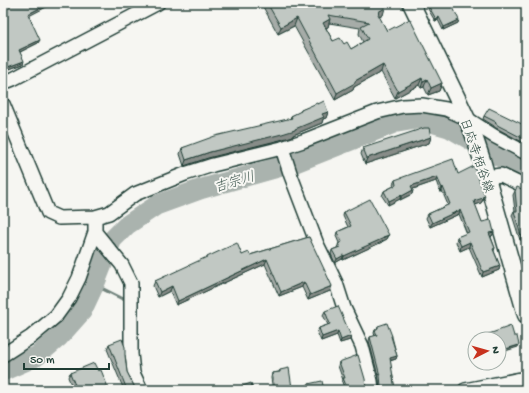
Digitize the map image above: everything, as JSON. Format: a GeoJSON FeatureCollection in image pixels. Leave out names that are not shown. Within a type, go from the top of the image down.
{"type":"FeatureCollection","features":[{"type":"Feature","properties":{"kind":"main road","name":"日応寺栢谷線"},"geometry":{"type":"LineString","coordinates":[[411,3],[469,124],[482,160],[526,315]]}},
{"type":"Feature","properties":{"kind":"street"},"geometry":{"type":"LineString","coordinates":[[3,83],[158,3]]}},
{"type":"Feature","properties":{"kind":"street"},"geometry":{"type":"LineString","coordinates":[[3,104],[48,213],[59,218],[95,217],[110,214],[135,194],[185,174],[213,164],[282,150],[377,112],[403,106],[422,105],[446,109],[469,124],[526,153]]}},
{"type":"Feature","properties":{"kind":"street"},"geometry":{"type":"LineString","coordinates":[[282,150],[317,244],[336,283],[344,308],[362,346],[372,390]]}},
{"type":"Feature","properties":{"kind":"street"},"geometry":{"type":"LineString","coordinates":[[487,177],[501,175],[526,187]]}},
{"type":"Feature","properties":{"kind":"street"},"geometry":{"type":"LineString","coordinates":[[95,217],[98,236],[122,265],[132,283],[131,354],[133,373],[141,390]]}},
{"type":"Feature","properties":{"kind":"street"},"geometry":{"type":"LineString","coordinates":[[3,355],[31,337],[56,316],[69,298],[98,236]]}},
{"type":"Feature","properties":{"kind":"street"},"geometry":{"type":"LineString","coordinates":[[465,390],[526,378]]}},
{"type":"Feature","properties":{"kind":"building"},"geometry":{"type":"Polygon","coordinates":[[[12,3],[50,3],[28,14],[40,40],[19,50],[24,61],[5,68],[3,63],[3,7],[12,3]]]}},
{"type":"Feature","properties":{"kind":"building"},"geometry":{"type":"Polygon","coordinates":[[[267,3],[383,3],[385,8],[378,12],[378,14],[387,31],[410,19],[442,83],[431,88],[427,79],[423,81],[422,78],[398,91],[383,65],[337,93],[297,18],[281,27],[267,3]],[[328,15],[330,19],[323,23],[333,41],[340,38],[344,44],[347,42],[351,49],[368,39],[361,26],[369,22],[328,15]]]}},
{"type":"Feature","properties":{"kind":"building"},"geometry":{"type":"Polygon","coordinates":[[[432,3],[451,3],[459,20],[444,27],[439,17],[436,19],[429,7],[433,5],[432,3]]]}},
{"type":"Feature","properties":{"kind":"building"},"geometry":{"type":"Polygon","coordinates":[[[324,101],[328,112],[322,114],[324,117],[295,130],[210,152],[186,160],[182,148],[215,136],[292,118],[291,116],[301,110],[324,101]]]}},
{"type":"Feature","properties":{"kind":"building"},"geometry":{"type":"Polygon","coordinates":[[[489,108],[526,126],[526,140],[499,126],[495,123],[496,122],[484,116],[489,108]]]}},
{"type":"Feature","properties":{"kind":"building"},"geometry":{"type":"Polygon","coordinates":[[[424,128],[429,128],[431,137],[367,158],[363,148],[424,128]]]}},
{"type":"Feature","properties":{"kind":"building"},"geometry":{"type":"Polygon","coordinates":[[[453,159],[458,174],[474,166],[485,196],[474,201],[482,222],[491,220],[494,232],[489,233],[495,248],[493,249],[500,266],[483,272],[470,242],[461,246],[457,237],[469,232],[460,210],[432,223],[428,214],[450,204],[437,177],[411,186],[413,190],[389,201],[384,191],[396,185],[395,180],[453,159]]]}},
{"type":"Feature","properties":{"kind":"building"},"geometry":{"type":"Polygon","coordinates":[[[517,187],[526,190],[526,235],[521,236],[514,211],[517,211],[515,191],[517,187]]]}},
{"type":"Feature","properties":{"kind":"building"},"geometry":{"type":"Polygon","coordinates":[[[370,199],[389,235],[337,259],[332,250],[340,247],[338,244],[342,242],[337,232],[351,226],[344,212],[370,199]]]}},
{"type":"Feature","properties":{"kind":"building"},"geometry":{"type":"Polygon","coordinates":[[[309,237],[332,286],[310,295],[304,282],[281,292],[267,259],[178,301],[172,286],[160,292],[155,281],[237,243],[242,255],[249,252],[250,255],[309,237]]]}},
{"type":"Feature","properties":{"kind":"building"},"geometry":{"type":"Polygon","coordinates":[[[338,306],[351,336],[341,340],[338,331],[322,337],[319,328],[330,324],[325,311],[338,306]]]}},
{"type":"Feature","properties":{"kind":"building"},"geometry":{"type":"Polygon","coordinates":[[[387,323],[397,356],[390,358],[395,390],[380,390],[380,376],[370,337],[377,335],[375,330],[378,326],[387,323]]]}},
{"type":"Feature","properties":{"kind":"building"},"geometry":{"type":"Polygon","coordinates":[[[511,326],[514,336],[517,336],[519,345],[507,349],[507,331],[497,331],[511,326]]]}},
{"type":"Feature","properties":{"kind":"building"},"geometry":{"type":"Polygon","coordinates":[[[122,339],[125,347],[127,372],[136,390],[127,390],[109,344],[122,339]]]}},
{"type":"Feature","properties":{"kind":"building"},"geometry":{"type":"Polygon","coordinates":[[[358,355],[367,390],[348,390],[339,362],[358,355]]]}},
{"type":"Feature","properties":{"kind":"building"},"geometry":{"type":"Polygon","coordinates":[[[94,363],[98,371],[101,370],[109,390],[77,390],[70,373],[94,363]]]}},
{"type":"Feature","properties":{"kind":"building"},"geometry":{"type":"Polygon","coordinates":[[[289,368],[292,388],[275,390],[272,373],[280,372],[280,370],[289,368]]]}},
{"type":"Feature","properties":{"kind":"building"},"geometry":{"type":"Polygon","coordinates":[[[322,381],[324,390],[309,390],[308,384],[322,381]]]}},
{"type":"Feature","properties":{"kind":"building"},"geometry":{"type":"Polygon","coordinates":[[[251,383],[253,389],[265,388],[266,390],[234,390],[234,389],[251,383]]]}},
{"type":"Feature","properties":{"kind":"building"},"geometry":{"type":"Polygon","coordinates":[[[526,386],[526,390],[511,390],[516,389],[516,387],[526,386]]]}},
{"type":"Feature","properties":{"kind":"waterway","name":"吉宗川"},"geometry":{"type":"LineString","coordinates":[[3,371],[37,356],[58,338],[82,311],[96,281],[112,240],[127,225],[157,205],[201,189],[297,162],[395,123],[419,119],[450,128],[526,172]]}},
{"type":"Feature","properties":{"kind":"waterway"},"geometry":{"type":"LineString","coordinates":[[90,295],[103,289],[123,299]]}},
{"type":"Feature","properties":{"kind":"waterway"},"geometry":{"type":"LineString","coordinates":[[144,383],[149,390]]}}]}
